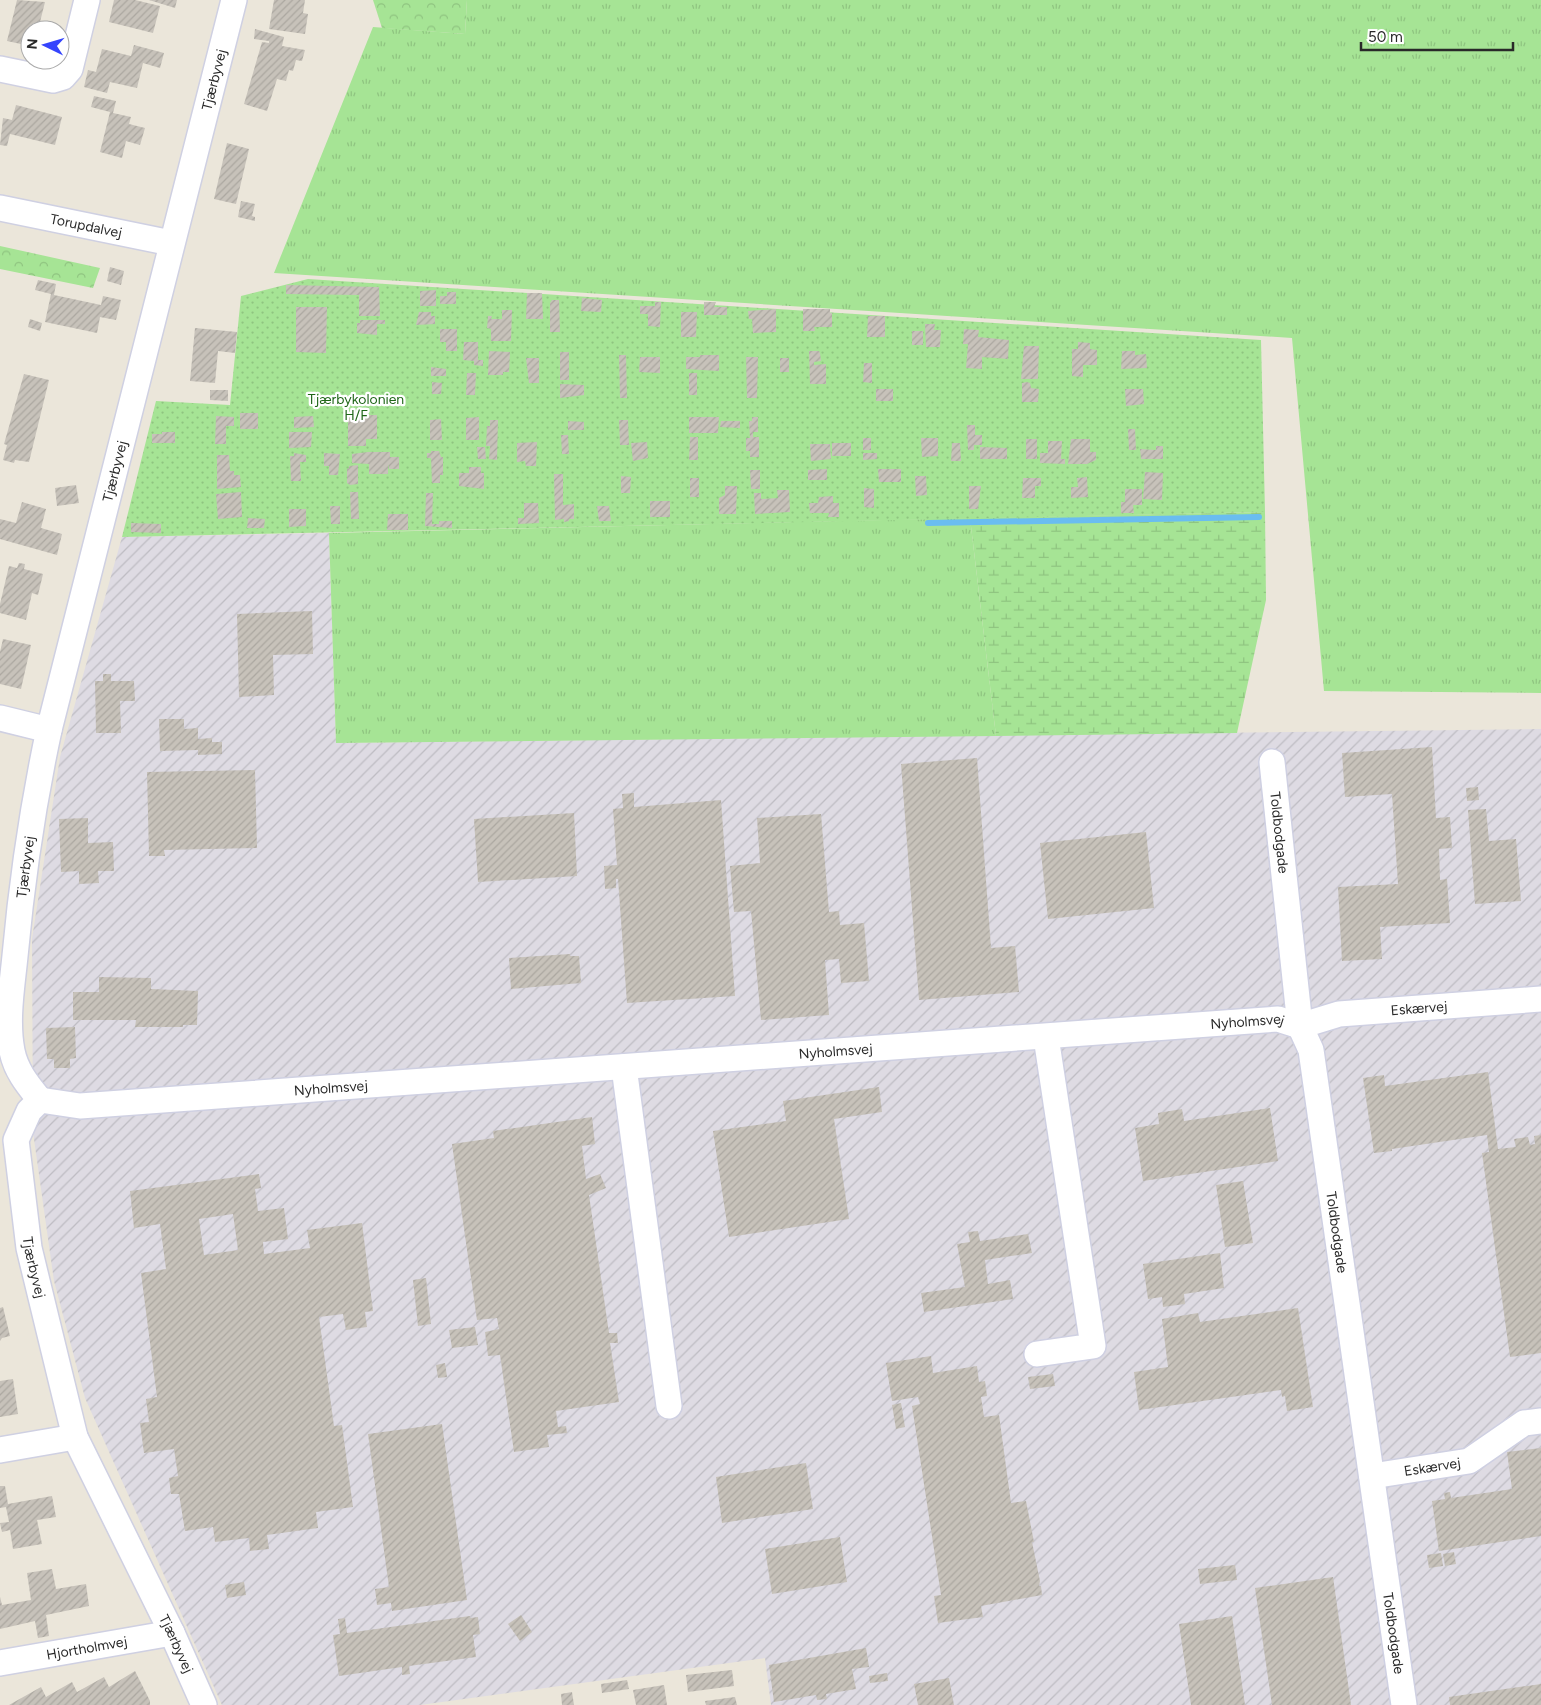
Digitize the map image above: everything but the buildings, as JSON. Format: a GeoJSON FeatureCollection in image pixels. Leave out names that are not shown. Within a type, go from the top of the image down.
{"type":"FeatureCollection","features":[{"type":"Feature","properties":{"kind":"street"},"geometry":{"type":"LineString","coordinates":[[0,69],[53,80],[63,78],[70,69],[87,0]]}},
{"type":"Feature","properties":{"kind":"street","name":"Tjærbyvej"},"geometry":{"type":"LineString","coordinates":[[204,1705],[172,1633],[76,1437],[29,1248],[16,1140],[29,1111],[40,1100],[21,1076],[12,1052],[9,1020],[22,882],[49,730],[234,0]]}},
{"type":"Feature","properties":{"kind":"street","name":"Torupdalvej"},"geometry":{"type":"LineString","coordinates":[[0,208],[171,243]]}},
{"type":"Feature","properties":{"kind":"street"},"geometry":{"type":"LineString","coordinates":[[0,718],[49,730]]}},
{"type":"Feature","properties":{"kind":"street","name":"Toldbodgade"},"geometry":{"type":"LineString","coordinates":[[1272,762],[1300,1026],[1311,1050],[1404,1705]]}},
{"type":"Feature","properties":{"kind":"street","name":"Eskærvej"},"geometry":{"type":"LineString","coordinates":[[1300,1026],[1339,1014],[1541,999]]}},
{"type":"Feature","properties":{"kind":"street","name":"Nyholmsvej"},"geometry":{"type":"LineString","coordinates":[[40,1100],[80,1106],[1278,1019],[1300,1026]]}},
{"type":"Feature","properties":{"kind":"street"},"geometry":{"type":"LineString","coordinates":[[1037,1354],[1093,1346],[1046,1037]]}},
{"type":"Feature","properties":{"kind":"street"},"geometry":{"type":"LineString","coordinates":[[624,1067],[669,1406]]}},
{"type":"Feature","properties":{"kind":"street","name":"Eskærvej"},"geometry":{"type":"LineString","coordinates":[[1372,1476],[1469,1461],[1524,1424],[1541,1421]]}},
{"type":"Feature","properties":{"kind":"street"},"geometry":{"type":"LineString","coordinates":[[0,1450],[76,1437]]}},
{"type":"Feature","properties":{"kind":"street","name":"Hjortholmvej"},"geometry":{"type":"LineString","coordinates":[[0,1663],[172,1633]]}},
{"type":"Feature","properties":{"kind":"shaded area"},"geometry":{"type":"Polygon","coordinates":[[[329,533],[336,743],[1541,729],[1541,1705],[771,1705],[765,1658],[420,1705],[222,1705],[85,1398],[54,1281],[33,1132],[32,939],[60,757],[122,537],[329,533]]]}},
{"type":"Feature","properties":{"kind":"green space"},"geometry":{"type":"Polygon","coordinates":[[[373,0],[467,0],[465,34],[382,28],[373,0]]]}},
{"type":"Feature","properties":{"kind":"green space"},"geometry":{"type":"Polygon","coordinates":[[[467,0],[1541,0],[1541,693],[1324,691],[1292,338],[274,273],[373,27],[465,34],[467,0]]]}},
{"type":"Feature","properties":{"kind":"green space"},"geometry":{"type":"Polygon","coordinates":[[[0,246],[100,268],[93,288],[0,269],[0,246]]]}},
{"type":"Feature","properties":{"kind":"green space","name":"Tjærbykolonien H/F"},"geometry":{"type":"Polygon","coordinates":[[[308,279],[1261,340],[1265,512],[122,537],[156,401],[230,405],[241,296],[308,279]]]}},
{"type":"Feature","properties":{"kind":"green space"},"geometry":{"type":"Polygon","coordinates":[[[1265,512],[1266,600],[1237,733],[996,736],[970,518],[1265,512]]]}},
{"type":"Feature","properties":{"kind":"green space"},"geometry":{"type":"Polygon","coordinates":[[[970,518],[996,736],[336,743],[329,533],[970,518]]]}},
{"type":"Feature","properties":{"kind":"waterway"},"geometry":{"type":"LineString","coordinates":[[928,523],[1259,517]]}}]}
